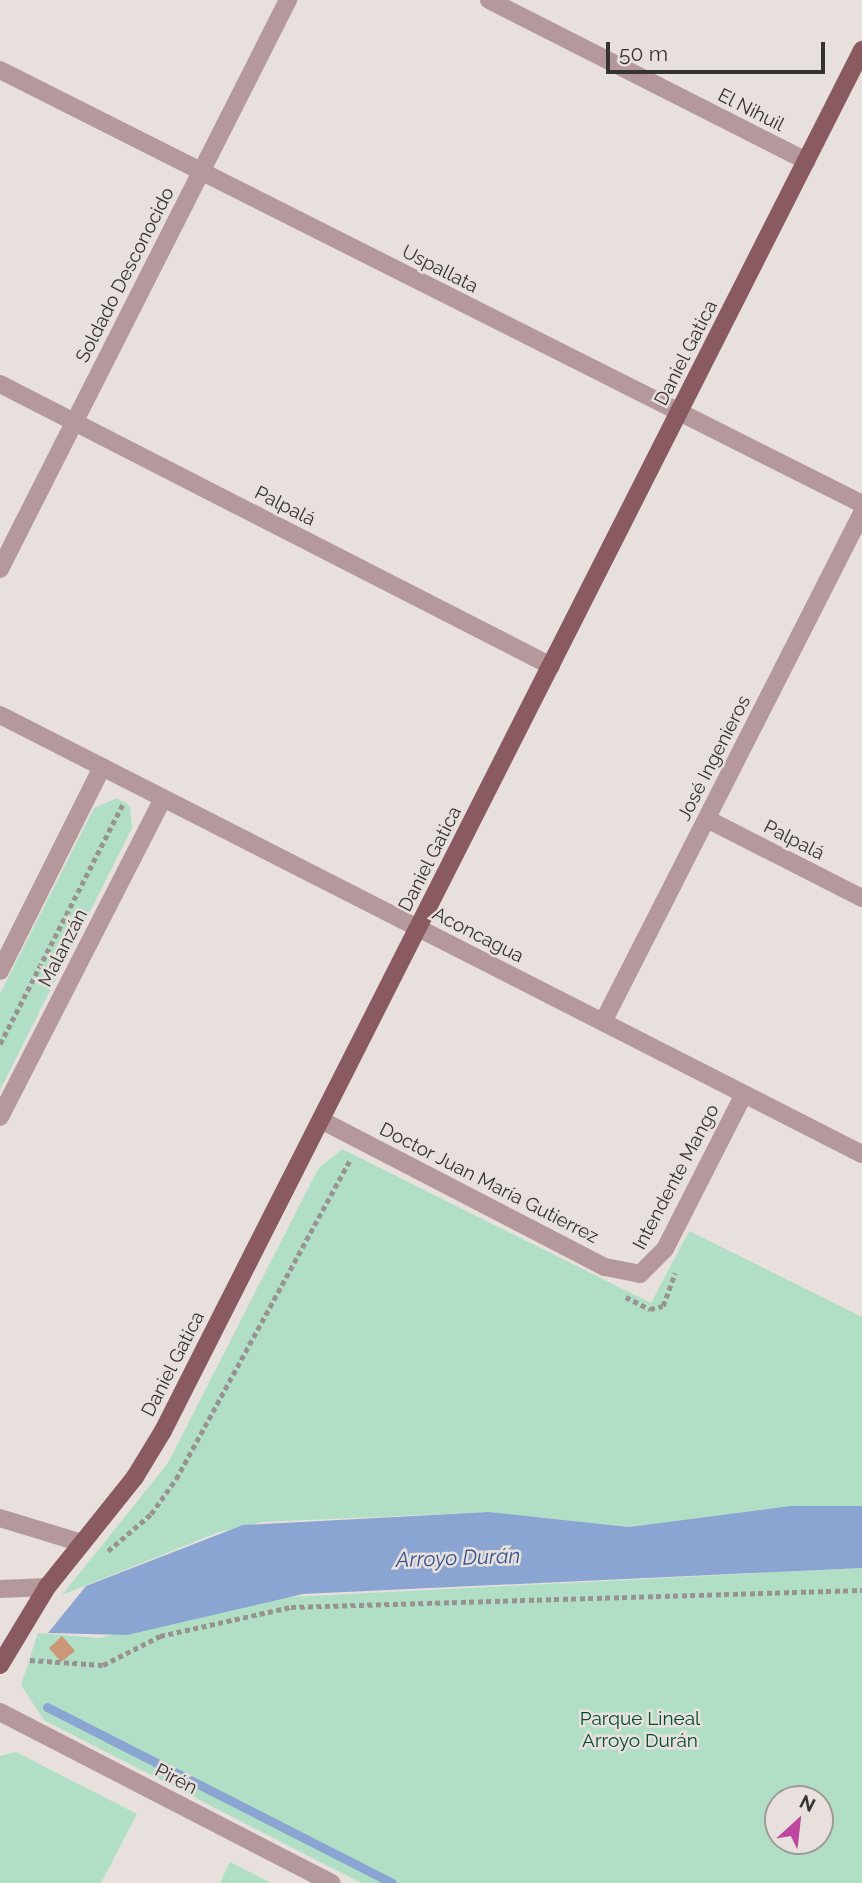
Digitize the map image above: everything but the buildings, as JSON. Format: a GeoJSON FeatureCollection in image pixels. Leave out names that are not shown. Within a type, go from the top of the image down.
{"type":"FeatureCollection","features":[{"type":"Feature","properties":{"kind":"main road","name":"Daniel Gatica"},"geometry":{"type":"LineString","coordinates":[[2,1661],[47,1587],[163,1431],[862,50]]}},
{"type":"Feature","properties":{"kind":"street","name":"Soldado Desconocido"},"geometry":{"type":"LineString","coordinates":[[0,569],[288,0]]}},
{"type":"Feature","properties":{"kind":"street","name":"El Nihuil"},"geometry":{"type":"LineString","coordinates":[[489,0],[806,161]]}},
{"type":"Feature","properties":{"kind":"street","name":"Uspallata"},"geometry":{"type":"LineString","coordinates":[[0,70],[862,504]]}},
{"type":"Feature","properties":{"kind":"street","name":"Palpalá"},"geometry":{"type":"LineString","coordinates":[[0,384],[551,666]]}},
{"type":"Feature","properties":{"kind":"street","name":"José Ingenieros"},"geometry":{"type":"LineString","coordinates":[[603,1022],[862,513]]}},
{"type":"Feature","properties":{"kind":"street","name":"Aconcagua"},"geometry":{"type":"LineString","coordinates":[[0,715],[862,1154]]}},
{"type":"Feature","properties":{"kind":"street"},"geometry":{"type":"LineString","coordinates":[[0,971],[102,767]]}},
{"type":"Feature","properties":{"kind":"street","name":"Malanzán"},"geometry":{"type":"LineString","coordinates":[[0,1117],[163,798]]}},
{"type":"Feature","properties":{"kind":"street","name":"Palpalá"},"geometry":{"type":"LineString","coordinates":[[707,819],[862,898]]}},
{"type":"Feature","properties":{"kind":"street","name":"Intendente Mango"},"geometry":{"type":"LineString","coordinates":[[640,1274],[665,1249],[744,1094]]}},
{"type":"Feature","properties":{"kind":"street","name":"Doctor Juan María Gutierrez"},"geometry":{"type":"LineString","coordinates":[[321,1120],[605,1267],[640,1274]]}},
{"type":"Feature","properties":{"kind":"street"},"geometry":{"type":"LineString","coordinates":[[0,1518],[82,1542]]}},
{"type":"Feature","properties":{"kind":"street"},"geometry":{"type":"LineString","coordinates":[[0,1589],[47,1587]]}},
{"type":"Feature","properties":{"kind":"street","name":"Pirén"},"geometry":{"type":"LineString","coordinates":[[0,1712],[332,1883]]}},
{"type":"Feature","properties":{"kind":"path"},"geometry":{"type":"LineString","coordinates":[[0,1044],[124,801]]}},
{"type":"Feature","properties":{"kind":"path"},"geometry":{"type":"LineString","coordinates":[[100,1557],[151,1514],[176,1479],[338,1171],[348,1161],[361,1160]]}},
{"type":"Feature","properties":{"kind":"path"},"geometry":{"type":"LineString","coordinates":[[613,1290],[650,1309],[663,1306],[679,1265]]}},
{"type":"Feature","properties":{"kind":"path"},"geometry":{"type":"LineString","coordinates":[[2,1661],[103,1665],[160,1636],[291,1607],[862,1590]]}},
{"type":"Feature","properties":{"kind":"green space"},"geometry":{"type":"Polygon","coordinates":[[[117,798],[130,806],[132,828],[0,1090],[0,994],[94,808],[117,798]]]}},
{"type":"Feature","properties":{"kind":"green space"},"geometry":{"type":"Polygon","coordinates":[[[342,1149],[651,1303],[689,1231],[862,1317],[862,1506],[790,1506],[629,1527],[489,1512],[263,1522],[219,1532],[62,1595],[168,1463],[318,1169],[342,1149]]]}},
{"type":"Feature","properties":{"kind":"green space","name":"Parque Lineal Arroyo Durán"},"geometry":{"type":"Polygon","coordinates":[[[862,1568],[862,1883],[361,1883],[44,1720],[21,1685],[38,1633],[99,1638],[270,1598],[862,1568]]]}},
{"type":"Feature","properties":{"kind":"green space"},"geometry":{"type":"Polygon","coordinates":[[[16,1752],[137,1814],[101,1883],[0,1883],[0,1756],[16,1752]]]}},
{"type":"Feature","properties":{"kind":"green space"},"geometry":{"type":"Polygon","coordinates":[[[230,1862],[271,1883],[220,1883],[230,1862]]]}},
{"type":"Feature","properties":{"kind":"water","name":"Arroyo Durán"},"geometry":{"type":"Polygon","coordinates":[[[790,1506],[862,1506],[862,1568],[303,1594],[127,1635],[48,1633],[86,1586],[243,1525],[489,1512],[629,1527],[790,1506]]]}},
{"type":"Feature","properties":{"kind":"waterway"},"geometry":{"type":"LineString","coordinates":[[47,1707],[392,1883]]}}]}
